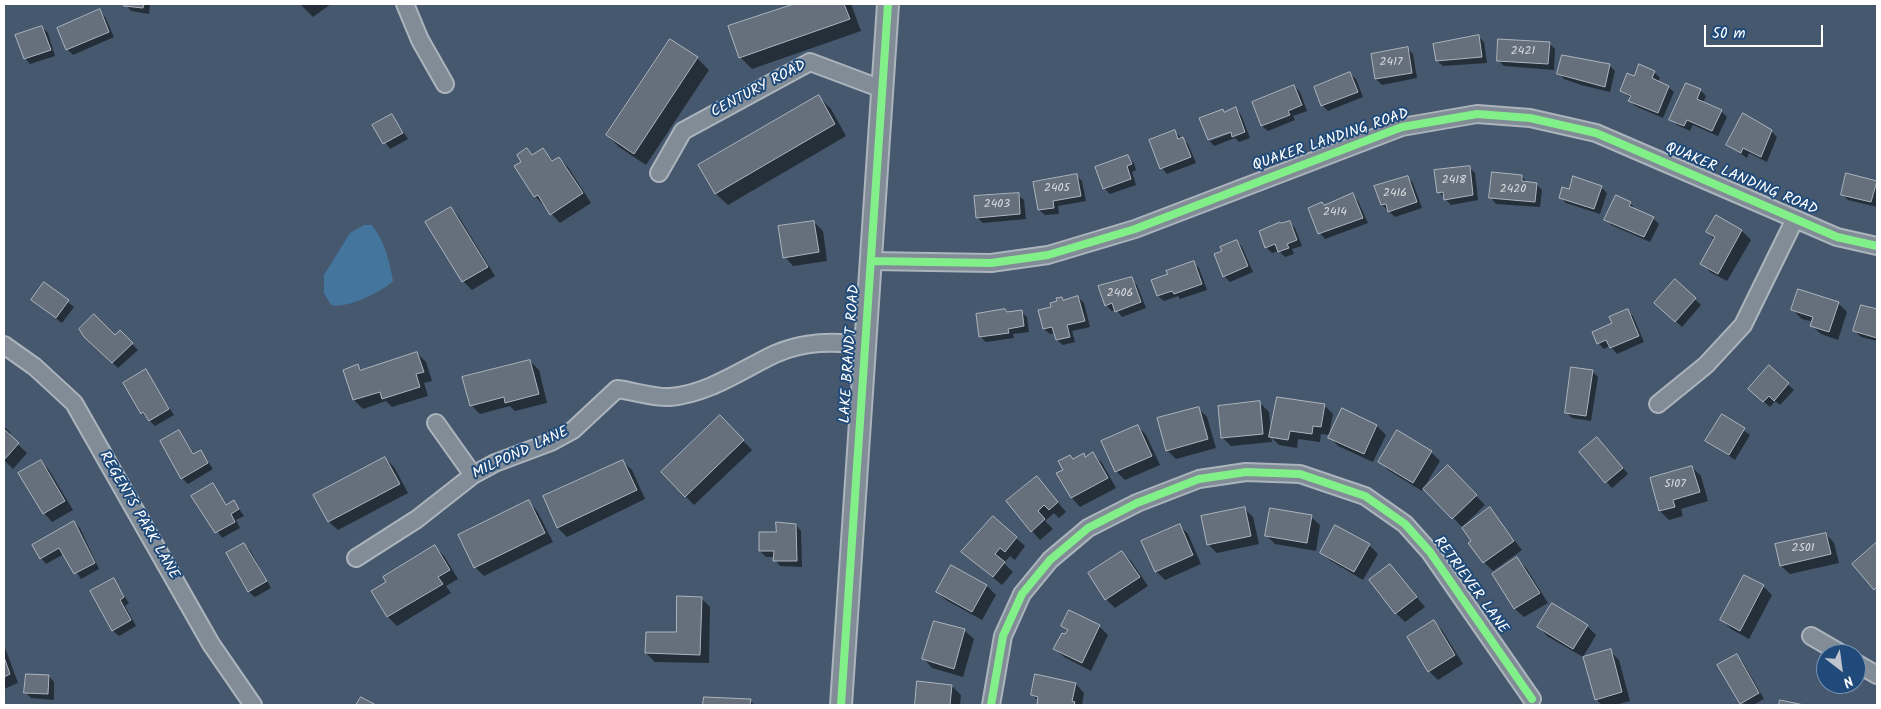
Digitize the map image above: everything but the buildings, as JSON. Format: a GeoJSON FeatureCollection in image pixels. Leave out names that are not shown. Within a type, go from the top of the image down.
{"type":"FeatureCollection","features":[{"type":"Feature","properties":{"kind":"street"},"geometry":{"type":"LineString","coordinates":[[405,4],[420,40],[445,84]]}},
{"type":"Feature","properties":{"kind":"street","name":"LAKE BRANDT ROAD"},"geometry":{"type":"LineString","coordinates":[[842,705],[888,4]]}},
{"type":"Feature","properties":{"kind":"street","name":"CENTURY ROAD"},"geometry":{"type":"LineString","coordinates":[[660,173],[683,131],[810,62],[882,89]]}},
{"type":"Feature","properties":{"kind":"street","name":"QUAKER LANDING ROAD"},"geometry":{"type":"LineString","coordinates":[[871,261],[991,264],[1048,255],[1135,229],[1402,127],[1477,114],[1530,118],[1596,133],[1837,237],[1877,246]]}},
{"type":"Feature","properties":{"kind":"street"},"geometry":{"type":"LineString","coordinates":[[1658,404],[1706,365],[1743,325],[1795,219]]}},
{"type":"Feature","properties":{"kind":"street","name":"MILPOND LANE"},"geometry":{"type":"LineString","coordinates":[[356,558],[417,519],[473,475],[495,463],[551,442],[573,430],[617,389],[669,397],[694,392],[720,382],[777,353],[801,346],[832,341],[865,345]]}},
{"type":"Feature","properties":{"kind":"street","name":"REGENTS PARK LANE"},"geometry":{"type":"LineString","coordinates":[[4,345],[35,368],[74,403],[211,644],[254,705]]}},
{"type":"Feature","properties":{"kind":"street"},"geometry":{"type":"LineString","coordinates":[[436,423],[473,475]]}},
{"type":"Feature","properties":{"kind":"street","name":"RETRIEVER LANE"},"geometry":{"type":"LineString","coordinates":[[991,705],[1003,636],[1022,594],[1050,560],[1088,528],[1137,503],[1199,479],[1246,472],[1300,474],[1365,496],[1404,524],[1430,552],[1532,699]]}},
{"type":"Feature","properties":{"kind":"street"},"geometry":{"type":"LineString","coordinates":[[1811,636],[1825,644]]}},
{"type":"Feature","properties":{"kind":"street"},"geometry":{"type":"LineString","coordinates":[[1866,669],[1877,675]]}},
{"type":"Feature","properties":{"kind":"water"},"geometry":{"type":"Polygon","coordinates":[[[364,225],[372,225],[380,238],[388,258],[393,281],[364,299],[338,306],[331,305],[324,293],[324,275],[350,233],[364,225]]]}},
{"type":"Feature","properties":{"kind":"cycle path"},"geometry":{"type":"LineString","coordinates":[[841,705],[888,4]]}},
{"type":"Feature","properties":{"kind":"cycle path"},"geometry":{"type":"LineString","coordinates":[[871,261],[991,263],[1048,255],[1135,229],[1402,127],[1477,114],[1530,118],[1596,133],[1837,237],[1877,246]]}},
{"type":"Feature","properties":{"kind":"cycle path"},"geometry":{"type":"LineString","coordinates":[[991,705],[1003,636],[1022,594],[1050,560],[1088,528],[1137,503],[1199,479],[1246,472],[1300,474],[1365,496],[1405,524],[1430,552],[1532,699]]}}]}
